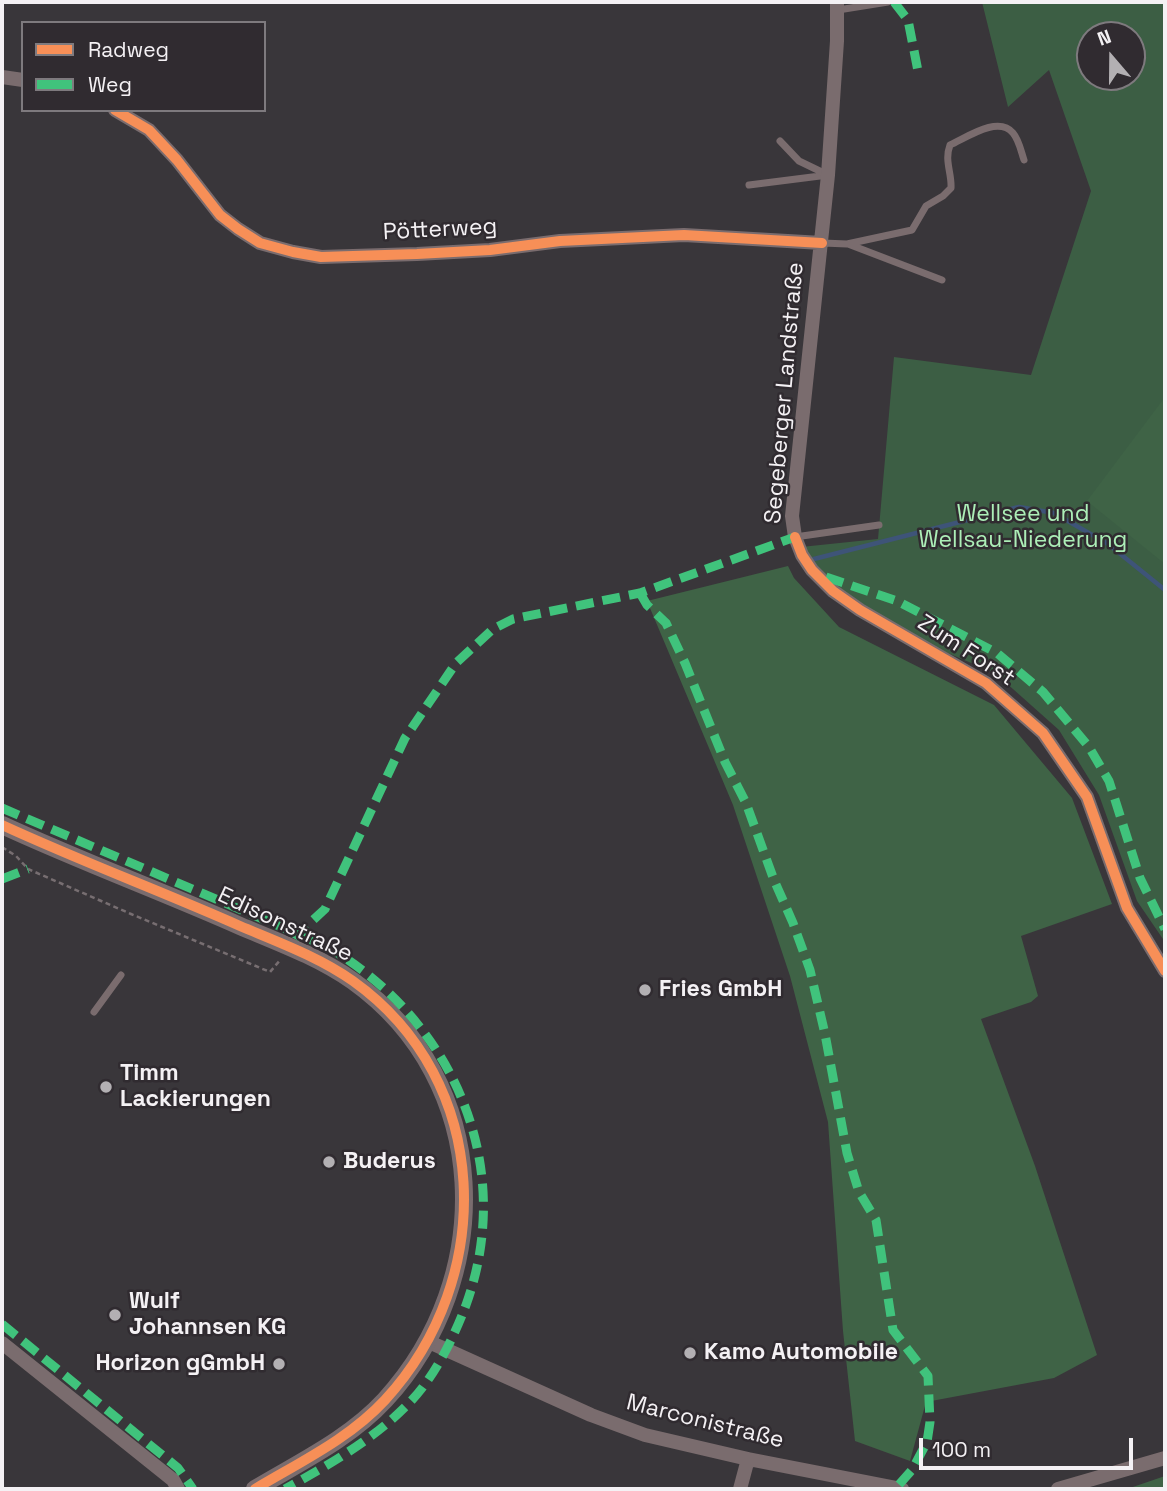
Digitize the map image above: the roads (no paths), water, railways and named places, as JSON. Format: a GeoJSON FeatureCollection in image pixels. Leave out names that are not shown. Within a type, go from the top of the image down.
{"type":"FeatureCollection","features":[{"type":"Feature","properties":{"kind":"street","name":"Segeberger Landstraße"},"geometry":{"type":"LineString","coordinates":[[795,537],[792,516],[828,175],[837,6]]}},
{"type":"Feature","properties":{"kind":"street"},"geometry":{"type":"LineString","coordinates":[[2,77],[21,80]]}},
{"type":"Feature","properties":{"kind":"street","name":"Pötterweg"},"geometry":{"type":"LineString","coordinates":[[119,112],[149,130],[177,160],[220,215],[260,243],[293,252],[321,257],[417,254],[490,250],[559,241],[684,235],[822,243]]}},
{"type":"Feature","properties":{"kind":"street","name":"Zum Forst"},"geometry":{"type":"LineString","coordinates":[[795,537],[812,570],[833,591],[860,610],[986,683],[1043,733],[1087,797],[1127,908],[1165,971]]}},
{"type":"Feature","properties":{"kind":"street","name":"Edisonstraße"},"geometry":{"type":"LineString","coordinates":[[2,825],[290,947],[351,979],[389,1013],[424,1057],[451,1113],[461,1149],[465,1178],[465,1222],[451,1287],[439,1318],[399,1384],[361,1422],[346,1434],[255,1489]]}},
{"type":"Feature","properties":{"kind":"street","name":"Marconistraße"},"geometry":{"type":"LineString","coordinates":[[427,1341],[591,1415],[645,1435],[748,1459],[902,1489]]}},
{"type":"Feature","properties":{"kind":"street"},"geometry":{"type":"LineString","coordinates":[[2,1343],[173,1480],[178,1489]]}},
{"type":"Feature","properties":{"kind":"street"},"geometry":{"type":"LineString","coordinates":[[1058,1489],[1165,1458]]}},
{"type":"Feature","properties":{"kind":"street"},"geometry":{"type":"LineString","coordinates":[[740,1489],[748,1459]]}},
{"type":"Feature","properties":{"kind":"lane"},"geometry":{"type":"LineString","coordinates":[[837,6],[888,2]]}},
{"type":"Feature","properties":{"kind":"lane"},"geometry":{"type":"LineString","coordinates":[[822,243],[847,244],[912,230],[926,206],[951,188],[946,159],[950,145],[987,128],[1000,126],[1013,134],[1024,160]]}},
{"type":"Feature","properties":{"kind":"lane"},"geometry":{"type":"LineString","coordinates":[[780,141],[799,161],[828,175]]}},
{"type":"Feature","properties":{"kind":"lane"},"geometry":{"type":"LineString","coordinates":[[749,185],[828,175]]}},
{"type":"Feature","properties":{"kind":"lane"},"geometry":{"type":"LineString","coordinates":[[847,244],[942,280]]}},
{"type":"Feature","properties":{"kind":"lane"},"geometry":{"type":"LineString","coordinates":[[795,537],[880,525]]}},
{"type":"Feature","properties":{"kind":"lane"},"geometry":{"type":"LineString","coordinates":[[94,1012],[121,975]]}},
{"type":"Feature","properties":{"kind":"waterway"},"geometry":{"type":"LineString","coordinates":[[814,559],[1019,507],[1054,513],[1108,544],[1165,590]]}},
{"type":"Feature","properties":{"kind":"place","name":"Fries GmbH"},"geometry":{"type":"Point","coordinates":[645,990]}},
{"type":"Feature","properties":{"kind":"place","name":"Timm Lackierungen"},"geometry":{"type":"Point","coordinates":[106,1087]}},
{"type":"Feature","properties":{"kind":"place","name":"Buderus"},"geometry":{"type":"Point","coordinates":[329,1162]}},
{"type":"Feature","properties":{"kind":"place","name":"Wulf Johannsen KG"},"geometry":{"type":"Point","coordinates":[115,1315]}},
{"type":"Feature","properties":{"kind":"place","name":"Kamo Automobile"},"geometry":{"type":"Point","coordinates":[690,1353]}},
{"type":"Feature","properties":{"kind":"place","name":"Horizon gGmbH"},"geometry":{"type":"Point","coordinates":[279,1364]}},
{"type":"Feature","properties":{"kind":"park label","name":"Wellsee und Wellsau-Niederung"},"geometry":{"type":"Point","coordinates":[1023,528]}}]}
